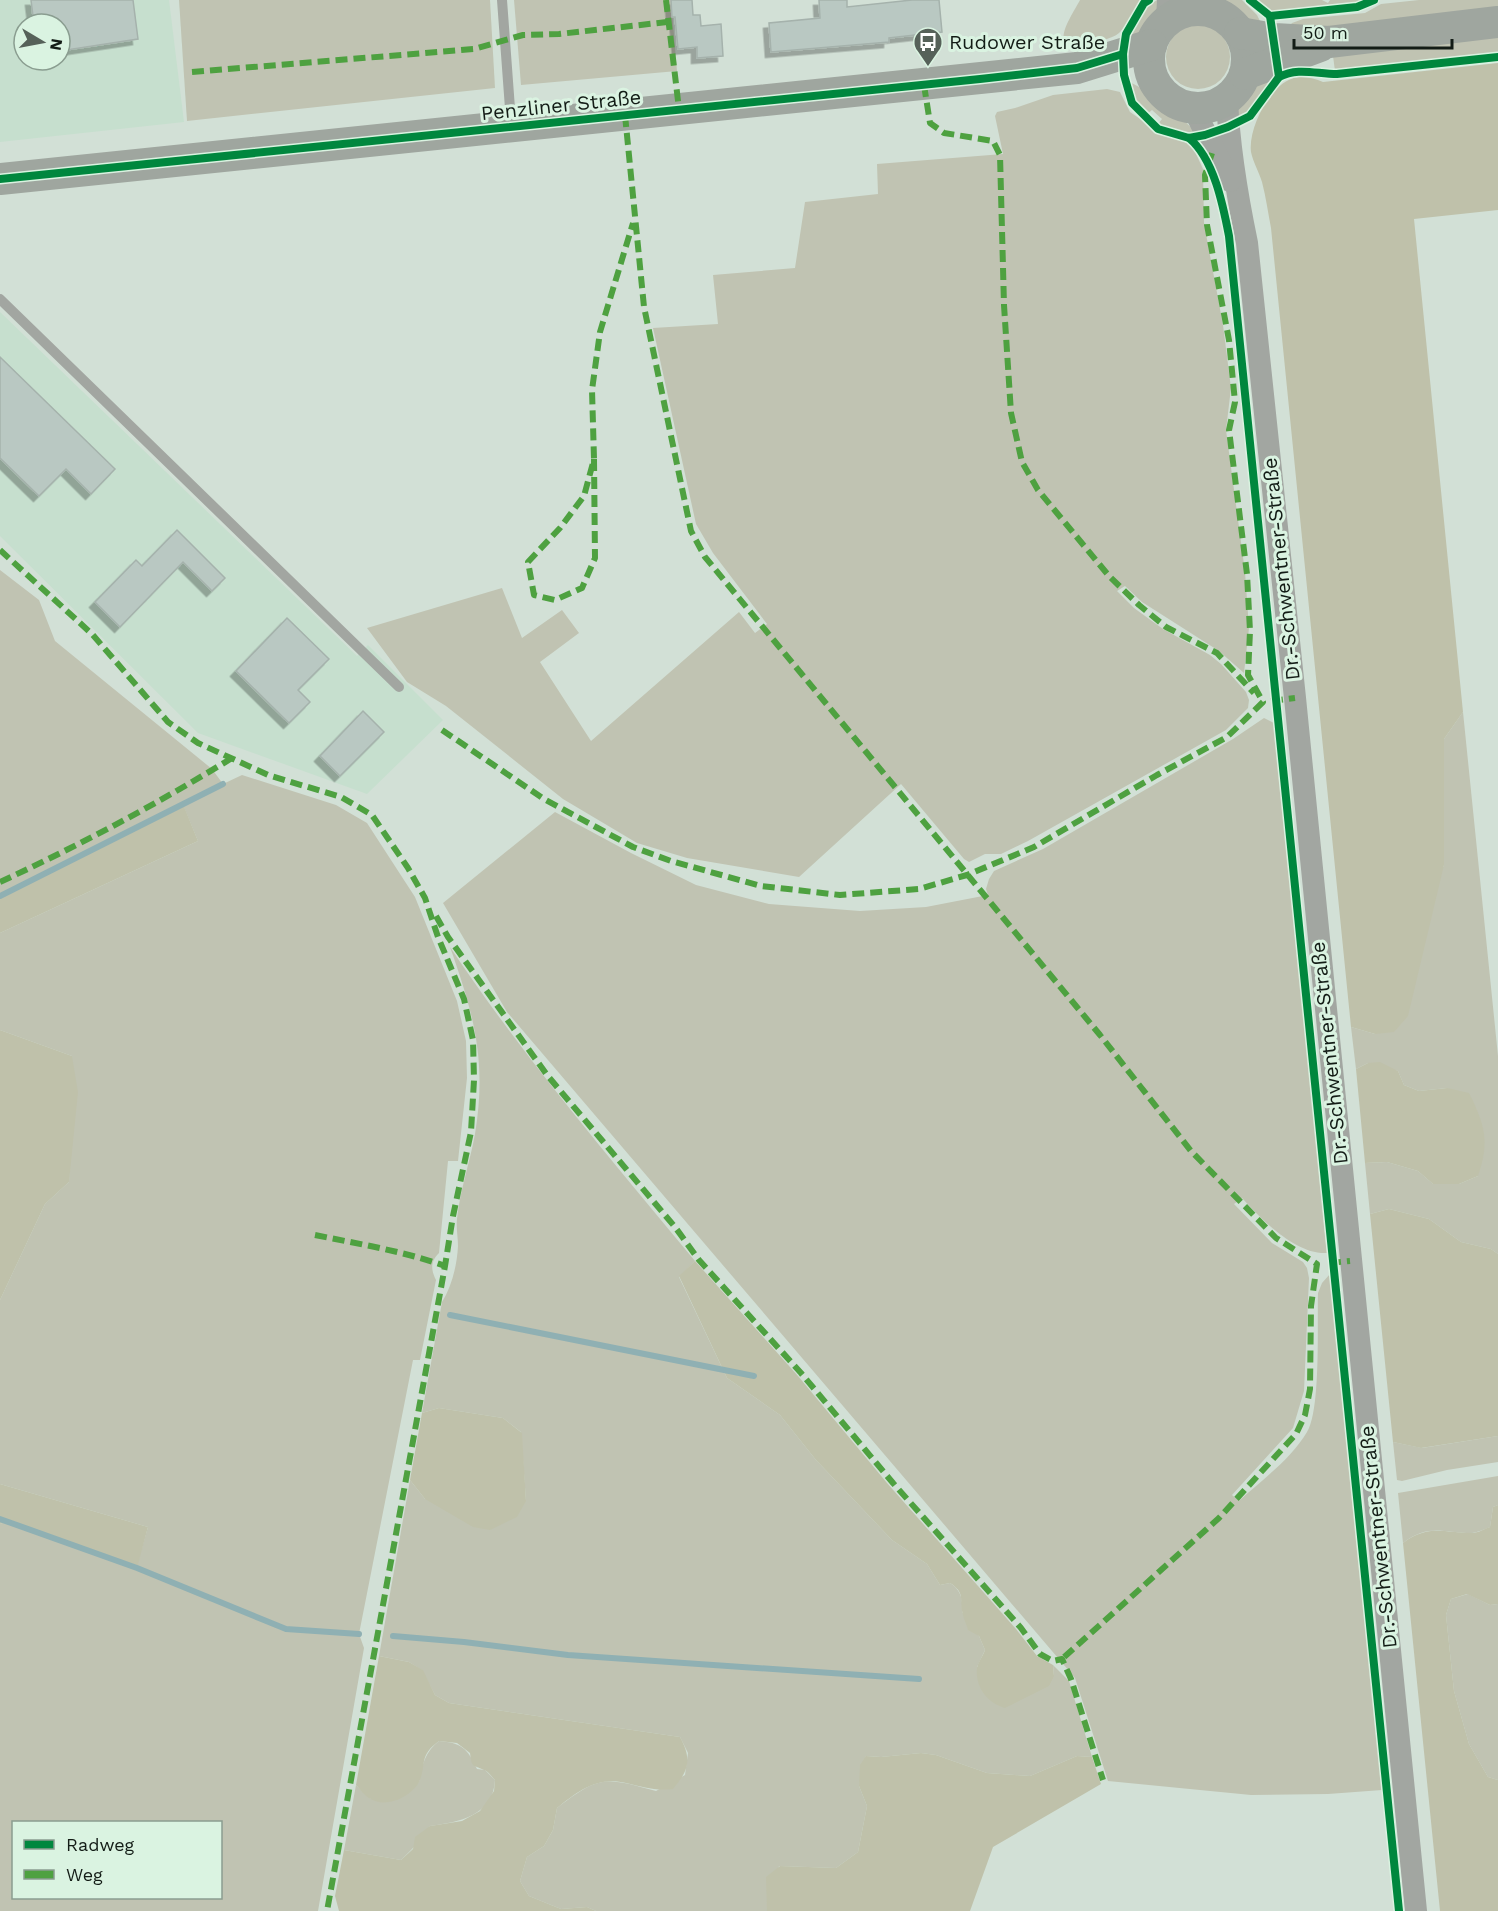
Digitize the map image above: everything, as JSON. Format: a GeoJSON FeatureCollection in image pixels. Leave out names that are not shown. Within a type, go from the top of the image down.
{"type":"FeatureCollection","features":[{"type":"Feature","properties":{"kind":"main road"},"geometry":{"type":"LineString","coordinates":[[1201,5],[1222,16],[1240,33],[1247,52],[1245,74],[1237,90],[1227,99],[1210,107],[1193,108],[1180,105],[1168,98],[1155,83],[1150,63],[1162,22],[1201,5]]}},
{"type":"Feature","properties":{"kind":"main road","name":"Penzliner Straße"},"geometry":{"type":"LineString","coordinates":[[1077,68],[1162,22]]}},
{"type":"Feature","properties":{"kind":"main road"},"geometry":{"type":"LineString","coordinates":[[1240,33],[1274,39],[1329,42],[1498,22]]}},
{"type":"Feature","properties":{"kind":"main road"},"geometry":{"type":"LineString","coordinates":[[1245,74],[1329,42]]}},
{"type":"Feature","properties":{"kind":"main road","name":"Penzliner Straße"},"geometry":{"type":"LineString","coordinates":[[0,179],[1077,68],[1124,75],[1155,83]]}},
{"type":"Feature","properties":{"kind":"street","name":"Dr.-Schwentner-Straße"},"geometry":{"type":"LineString","coordinates":[[1227,99],[1228,127],[1237,196],[1247,243],[1416,1911]]}},
{"type":"Feature","properties":{"kind":"street","name":"Dr.-Schwentner-Straße"},"geometry":{"type":"LineString","coordinates":[[1193,108],[1237,196]]}},
{"type":"Feature","properties":{"kind":"lane"},"geometry":{"type":"LineString","coordinates":[[502,0],[511,126]]}},
{"type":"Feature","properties":{"kind":"lane"},"geometry":{"type":"LineString","coordinates":[[0,299],[399,687]]}},
{"type":"Feature","properties":{"kind":"shaded area"},"geometry":{"type":"Polygon","coordinates":[[[0,0],[169,0],[184,122],[0,142],[0,0]]]}},
{"type":"Feature","properties":{"kind":"shaded area"},"geometry":{"type":"Polygon","coordinates":[[[179,0],[490,0],[495,88],[187,121],[179,0]]]}},
{"type":"Feature","properties":{"kind":"shaded area"},"geometry":{"type":"Polygon","coordinates":[[[514,0],[671,0],[677,71],[521,85],[514,0]]]}},
{"type":"Feature","properties":{"kind":"shaded area"},"geometry":{"type":"Polygon","coordinates":[[[1080,0],[1141,0],[1126,25],[1116,35],[1091,43],[1074,44],[1067,42],[1064,35],[1080,0]]]}},
{"type":"Feature","properties":{"kind":"shaded area"},"geometry":{"type":"Polygon","coordinates":[[[1157,0],[1155,23],[1152,28],[1128,43],[1138,18],[1157,0]]]}},
{"type":"Feature","properties":{"kind":"shaded area"},"geometry":{"type":"Polygon","coordinates":[[[1208,0],[1242,0],[1257,15],[1262,25],[1245,25],[1235,15],[1208,0]]]}},
{"type":"Feature","properties":{"kind":"shaded area"},"geometry":{"type":"Polygon","coordinates":[[[1256,0],[1322,0],[1328,3],[1330,0],[1366,0],[1356,4],[1271,13],[1256,0]]]}},
{"type":"Feature","properties":{"kind":"shaded area"},"geometry":{"type":"Polygon","coordinates":[[[1419,0],[1498,0],[1498,7],[1285,35],[1292,23],[1303,19],[1365,13],[1381,4],[1419,0]]]}},
{"type":"Feature","properties":{"kind":"shaded area"},"geometry":{"type":"Polygon","coordinates":[[[1198,25],[1216,31],[1224,39],[1230,57],[1224,75],[1216,83],[1198,89],[1180,83],[1172,75],[1166,57],[1172,39],[1180,31],[1198,25]]]}},
{"type":"Feature","properties":{"kind":"shaded area"},"geometry":{"type":"Polygon","coordinates":[[[1498,37],[1498,55],[1335,71],[1333,56],[1498,37]]]}},
{"type":"Feature","properties":{"kind":"shaded area"},"geometry":{"type":"Polygon","coordinates":[[[1498,63],[1498,210],[1414,219],[1463,712],[1444,739],[1444,865],[1408,1016],[1394,1032],[1375,1034],[1351,1027],[1271,228],[1262,182],[1251,152],[1251,143],[1257,121],[1268,100],[1283,83],[1291,79],[1299,77],[1323,82],[1498,63]]]}},
{"type":"Feature","properties":{"kind":"shaded area"},"geometry":{"type":"Polygon","coordinates":[[[1270,74],[1258,103],[1248,114],[1234,122],[1241,98],[1255,84],[1270,74]]]}},
{"type":"Feature","properties":{"kind":"shaded area"},"geometry":{"type":"Polygon","coordinates":[[[1129,82],[1165,104],[1196,133],[1172,130],[1158,124],[1162,119],[1152,110],[1146,115],[1136,103],[1129,82]]]}},
{"type":"Feature","properties":{"kind":"shaded area"},"geometry":{"type":"Polygon","coordinates":[[[1107,89],[1120,92],[1130,112],[1159,132],[1192,145],[1203,169],[1204,223],[1223,325],[1231,388],[1226,430],[1245,572],[1249,628],[1244,673],[1219,651],[1142,602],[1125,586],[1117,591],[1134,608],[1163,629],[1210,655],[1246,692],[1249,700],[1248,708],[1226,730],[1028,841],[1001,854],[985,854],[969,862],[901,784],[799,877],[687,858],[637,843],[563,799],[446,706],[407,682],[367,628],[502,588],[522,638],[562,610],[579,633],[540,662],[591,741],[739,612],[755,633],[767,624],[713,553],[696,524],[653,328],[718,324],[713,275],[795,268],[805,202],[878,194],[877,164],[1003,154],[995,116],[997,112],[1053,95],[1107,89]]]}},
{"type":"Feature","properties":{"kind":"shaded area"},"geometry":{"type":"Polygon","coordinates":[[[0,312],[357,656],[368,645],[443,720],[367,794],[198,733],[0,536],[0,312]]]}},
{"type":"Feature","properties":{"kind":"shaded area"},"geometry":{"type":"Polygon","coordinates":[[[0,570],[39,600],[55,641],[212,769],[223,784],[242,775],[336,805],[367,823],[415,897],[457,1001],[466,1041],[467,1078],[458,1161],[448,1161],[439,1253],[432,1266],[436,1280],[420,1360],[413,1360],[359,1634],[364,1648],[318,1911],[0,1911],[0,1524],[6,1521],[136,1568],[148,1527],[0,1484],[0,1300],[45,1204],[69,1182],[72,1056],[0,1030],[0,933],[198,841],[183,805],[0,896],[0,570]]]}},
{"type":"Feature","properties":{"kind":"shaded area"},"geometry":{"type":"Polygon","coordinates":[[[1463,712],[1498,1056],[1498,1254],[1491,1249],[1461,1242],[1429,1219],[1389,1209],[1370,1214],[1365,1163],[1387,1162],[1418,1171],[1433,1184],[1459,1184],[1478,1176],[1447,1088],[1419,1091],[1404,1085],[1398,1071],[1368,1063],[1356,1069],[1351,1027],[1375,1034],[1444,865],[1444,739],[1463,712]]]}},
{"type":"Feature","properties":{"kind":"shaded area"},"geometry":{"type":"Polygon","coordinates":[[[1264,718],[1274,723],[1327,1253],[1315,1252],[1291,1242],[1269,1225],[1242,1198],[1234,1204],[1272,1243],[1303,1262],[1309,1278],[1304,1391],[1293,1428],[1232,1495],[1239,1501],[1285,1460],[1307,1432],[1311,1421],[1316,1386],[1318,1293],[1322,1283],[1330,1274],[1382,1790],[1328,1794],[1251,1795],[1108,1781],[1075,1678],[507,1012],[443,903],[555,812],[696,885],[769,904],[860,911],[926,907],[988,895],[986,889],[994,871],[1043,849],[1233,739],[1264,718]]]}},
{"type":"Feature","properties":{"kind":"shaded area"},"geometry":{"type":"Polygon","coordinates":[[[183,804],[198,841],[0,933],[0,896],[183,804]]]}},
{"type":"Feature","properties":{"kind":"shaded area"},"geometry":{"type":"Polygon","coordinates":[[[450,947],[538,1068],[695,1261],[679,1277],[727,1378],[780,1415],[816,1460],[892,1540],[927,1564],[940,1585],[950,1583],[957,1589],[962,1599],[962,1612],[979,1636],[985,1650],[977,1667],[1054,1676],[1053,1665],[1069,1681],[1092,1757],[1077,1756],[1030,1776],[987,1773],[936,1755],[921,1753],[881,1757],[866,1756],[859,1786],[867,1806],[858,1852],[836,1868],[779,1866],[767,1911],[596,1911],[587,1907],[561,1909],[529,1896],[520,1881],[527,1857],[544,1846],[553,1830],[557,1808],[583,1789],[604,1782],[625,1783],[656,1791],[685,1775],[688,1753],[680,1737],[449,1703],[435,1695],[422,1670],[409,1662],[379,1656],[410,1480],[425,1499],[526,1501],[521,1432],[503,1418],[439,1408],[422,1413],[442,1302],[449,1289],[455,1268],[458,1246],[458,1208],[475,1134],[480,1084],[472,1017],[450,947]]]}},
{"type":"Feature","properties":{"kind":"shaded area"},"geometry":{"type":"Polygon","coordinates":[[[0,1030],[72,1056],[78,1092],[69,1182],[45,1204],[0,1300],[0,1030]]]}},
{"type":"Feature","properties":{"kind":"shaded area"},"geometry":{"type":"Polygon","coordinates":[[[1380,1062],[1398,1071],[1404,1085],[1419,1091],[1447,1088],[1469,1093],[1482,1124],[1485,1143],[1478,1176],[1459,1184],[1433,1184],[1418,1171],[1387,1162],[1365,1163],[1356,1069],[1368,1063],[1380,1062]]]}},
{"type":"Feature","properties":{"kind":"shaded area"},"geometry":{"type":"Polygon","coordinates":[[[1389,1209],[1429,1219],[1461,1242],[1491,1249],[1498,1254],[1498,1436],[1421,1448],[1393,1442],[1370,1214],[1389,1209]]]}},
{"type":"Feature","properties":{"kind":"shaded area"},"geometry":{"type":"Polygon","coordinates":[[[695,1261],[798,1376],[1037,1656],[1053,1665],[1054,1676],[1049,1686],[1005,1708],[984,1694],[978,1682],[977,1668],[985,1650],[979,1636],[968,1630],[958,1590],[950,1583],[940,1585],[927,1564],[892,1540],[816,1460],[780,1415],[727,1378],[679,1276],[695,1261]]]}},
{"type":"Feature","properties":{"kind":"shaded area"},"geometry":{"type":"Polygon","coordinates":[[[439,1408],[503,1418],[522,1433],[526,1501],[517,1517],[490,1530],[473,1527],[425,1499],[410,1480],[422,1413],[439,1408]]]}},
{"type":"Feature","properties":{"kind":"shaded area"},"geometry":{"type":"Polygon","coordinates":[[[1498,1436],[1498,1462],[1447,1470],[1402,1481],[1397,1480],[1393,1442],[1422,1448],[1498,1436]]]}},
{"type":"Feature","properties":{"kind":"shaded area"},"geometry":{"type":"Polygon","coordinates":[[[1498,1476],[1498,1505],[1493,1507],[1490,1527],[1472,1533],[1429,1531],[1403,1543],[1398,1493],[1498,1476]]]}},
{"type":"Feature","properties":{"kind":"shaded area"},"geometry":{"type":"Polygon","coordinates":[[[0,1484],[148,1527],[137,1568],[6,1521],[0,1524],[0,1484]]]}},
{"type":"Feature","properties":{"kind":"shaded area"},"geometry":{"type":"Polygon","coordinates":[[[1498,1505],[1498,1604],[1490,1605],[1467,1594],[1451,1599],[1446,1615],[1454,1691],[1469,1744],[1488,1777],[1498,1780],[1498,1911],[1440,1911],[1403,1543],[1429,1531],[1472,1533],[1481,1531],[1490,1527],[1493,1507],[1498,1505]]]}},
{"type":"Feature","properties":{"kind":"shaded area"},"geometry":{"type":"Polygon","coordinates":[[[1468,1594],[1490,1605],[1498,1604],[1498,1780],[1488,1777],[1469,1744],[1454,1691],[1446,1615],[1451,1599],[1468,1594]]]}},
{"type":"Feature","properties":{"kind":"shaded area"},"geometry":{"type":"Polygon","coordinates":[[[379,1656],[409,1662],[423,1670],[435,1695],[449,1703],[680,1737],[686,1752],[687,1764],[683,1776],[673,1789],[655,1789],[616,1781],[597,1783],[557,1808],[553,1830],[544,1846],[527,1857],[520,1881],[529,1896],[561,1909],[587,1907],[596,1911],[339,1911],[335,1896],[344,1850],[401,1860],[413,1849],[415,1837],[430,1826],[462,1821],[480,1811],[494,1791],[495,1780],[487,1772],[473,1765],[470,1753],[457,1743],[439,1741],[428,1751],[419,1782],[410,1793],[403,1797],[389,1802],[375,1801],[367,1797],[356,1785],[379,1656]]]}},
{"type":"Feature","properties":{"kind":"shaded area"},"geometry":{"type":"Polygon","coordinates":[[[439,1741],[453,1743],[463,1748],[477,1769],[485,1770],[495,1780],[488,1802],[473,1815],[430,1826],[401,1860],[344,1850],[356,1785],[371,1799],[419,1782],[425,1759],[439,1741]]]}},
{"type":"Feature","properties":{"kind":"shaded area"},"geometry":{"type":"Polygon","coordinates":[[[921,1753],[936,1755],[987,1773],[1030,1776],[1077,1756],[1092,1757],[1101,1784],[993,1847],[970,1911],[767,1911],[766,1877],[780,1866],[836,1868],[858,1852],[867,1806],[859,1786],[860,1765],[866,1756],[881,1757],[921,1753]]]}},
{"type":"Feature","properties":{"kind":"building"},"geometry":{"type":"Polygon","coordinates":[[[31,0],[133,0],[138,39],[72,49],[72,12],[32,12],[31,0]]]}},
{"type":"Feature","properties":{"kind":"building"},"geometry":{"type":"Polygon","coordinates":[[[671,0],[692,0],[693,15],[700,15],[701,26],[721,24],[723,56],[697,58],[697,47],[678,49],[671,0]]]}},
{"type":"Feature","properties":{"kind":"building"},"geometry":{"type":"Polygon","coordinates":[[[819,0],[847,0],[847,7],[912,0],[939,0],[942,32],[889,38],[889,42],[771,52],[769,23],[820,18],[819,0]]]}},
{"type":"Feature","properties":{"kind":"building"},"geometry":{"type":"Polygon","coordinates":[[[0,357],[115,469],[91,494],[66,469],[39,496],[0,458],[0,357]]]}},
{"type":"Feature","properties":{"kind":"building"},"geometry":{"type":"Polygon","coordinates":[[[177,530],[225,578],[212,591],[183,562],[120,627],[95,602],[136,560],[142,566],[177,530]]]}},
{"type":"Feature","properties":{"kind":"building"},"geometry":{"type":"Polygon","coordinates":[[[287,618],[329,659],[298,690],[310,702],[289,723],[236,671],[287,618]]]}},
{"type":"Feature","properties":{"kind":"building"},"geometry":{"type":"Polygon","coordinates":[[[363,711],[384,732],[340,776],[320,756],[363,711]]]}},
{"type":"Feature","properties":{"kind":"waterway"},"geometry":{"type":"LineString","coordinates":[[0,896],[223,784]]}},
{"type":"Feature","properties":{"kind":"waterway"},"geometry":{"type":"LineString","coordinates":[[450,1315],[754,1376]]}},
{"type":"Feature","properties":{"kind":"waterway"},"geometry":{"type":"LineString","coordinates":[[0,1519],[137,1568],[286,1629],[359,1634]]}},
{"type":"Feature","properties":{"kind":"waterway"},"geometry":{"type":"LineString","coordinates":[[393,1636],[568,1655],[919,1679]]}},
{"type":"Feature","properties":{"kind":"marked path"},"geometry":{"type":"LineString","coordinates":[[666,0],[679,109]]}},
{"type":"Feature","properties":{"kind":"marked path"},"geometry":{"type":"LineString","coordinates":[[192,72],[474,49],[523,35],[559,34],[667,22]]}},
{"type":"Feature","properties":{"kind":"marked path"},"geometry":{"type":"LineString","coordinates":[[924,85],[930,123],[944,133],[993,141],[1000,155],[1004,305],[1011,413],[1022,462],[1038,490],[1109,576],[1166,627],[1217,653],[1254,693]]}},
{"type":"Feature","properties":{"kind":"marked path"},"geometry":{"type":"LineString","coordinates":[[625,115],[644,307],[691,531],[705,557],[1100,1035],[1191,1151],[1276,1238],[1317,1264],[1311,1306],[1310,1389],[1305,1415],[1296,1434],[1219,1518],[1062,1659]]}},
{"type":"Feature","properties":{"kind":"marked path"},"geometry":{"type":"LineString","coordinates":[[442,730],[544,799],[633,847],[671,861],[761,886],[840,895],[919,889],[967,875],[1034,847],[1227,737],[1263,702],[1248,675],[1250,631],[1247,574],[1229,430],[1235,402],[1229,340],[1207,225],[1205,175],[1213,150]]}},
{"type":"Feature","properties":{"kind":"marked path"},"geometry":{"type":"LineString","coordinates":[[594,459],[595,558],[582,588],[555,600],[534,595],[528,562],[560,528],[584,496],[594,459],[592,390],[600,332],[633,223]]}},
{"type":"Feature","properties":{"kind":"marked path"},"geometry":{"type":"LineString","coordinates":[[0,550],[92,634],[168,722],[198,743],[268,775],[341,797],[372,815],[408,868],[425,898],[438,937],[464,999],[473,1040],[474,1080],[471,1132],[453,1216],[327,1911]]}},
{"type":"Feature","properties":{"kind":"marked path"},"geometry":{"type":"LineString","coordinates":[[1271,701],[1295,698]]}},
{"type":"Feature","properties":{"kind":"marked path"},"geometry":{"type":"LineString","coordinates":[[0,882],[118,823],[232,758]]}},
{"type":"Feature","properties":{"kind":"marked path"},"geometry":{"type":"LineString","coordinates":[[436,916],[448,937],[547,1075],[675,1227],[699,1260],[801,1373],[893,1483],[1021,1628],[1040,1654],[1053,1661],[1062,1659],[1071,1679],[1103,1780]]}},
{"type":"Feature","properties":{"kind":"marked path"},"geometry":{"type":"LineString","coordinates":[[315,1235],[397,1252],[445,1266]]}},
{"type":"Feature","properties":{"kind":"marked path"},"geometry":{"type":"LineString","coordinates":[[1329,1263],[1350,1261]]}},
{"type":"Feature","properties":{"kind":"cycle path"},"geometry":{"type":"LineString","coordinates":[[1149,0],[1144,3],[1126,34],[1123,54],[1124,75],[1132,103],[1158,129],[1189,138],[1228,127],[1250,116],[1279,77],[1270,16],[1250,0]]}},
{"type":"Feature","properties":{"kind":"cycle path"},"geometry":{"type":"LineString","coordinates":[[1270,16],[1357,7],[1374,0]]}},
{"type":"Feature","properties":{"kind":"cycle path"},"geometry":{"type":"LineString","coordinates":[[0,179],[980,79],[1077,68],[1123,54]]}},
{"type":"Feature","properties":{"kind":"cycle path"},"geometry":{"type":"LineString","coordinates":[[1279,77],[1293,72],[1337,74],[1498,57]]}},
{"type":"Feature","properties":{"kind":"cycle path"},"geometry":{"type":"LineString","coordinates":[[1189,138],[1198,147],[1211,170],[1229,236],[1399,1911]]}},
{"type":"Feature","properties":{"kind":"place","name":"Rudower Straße"},"geometry":{"type":"Point","coordinates":[928,68]}}]}
